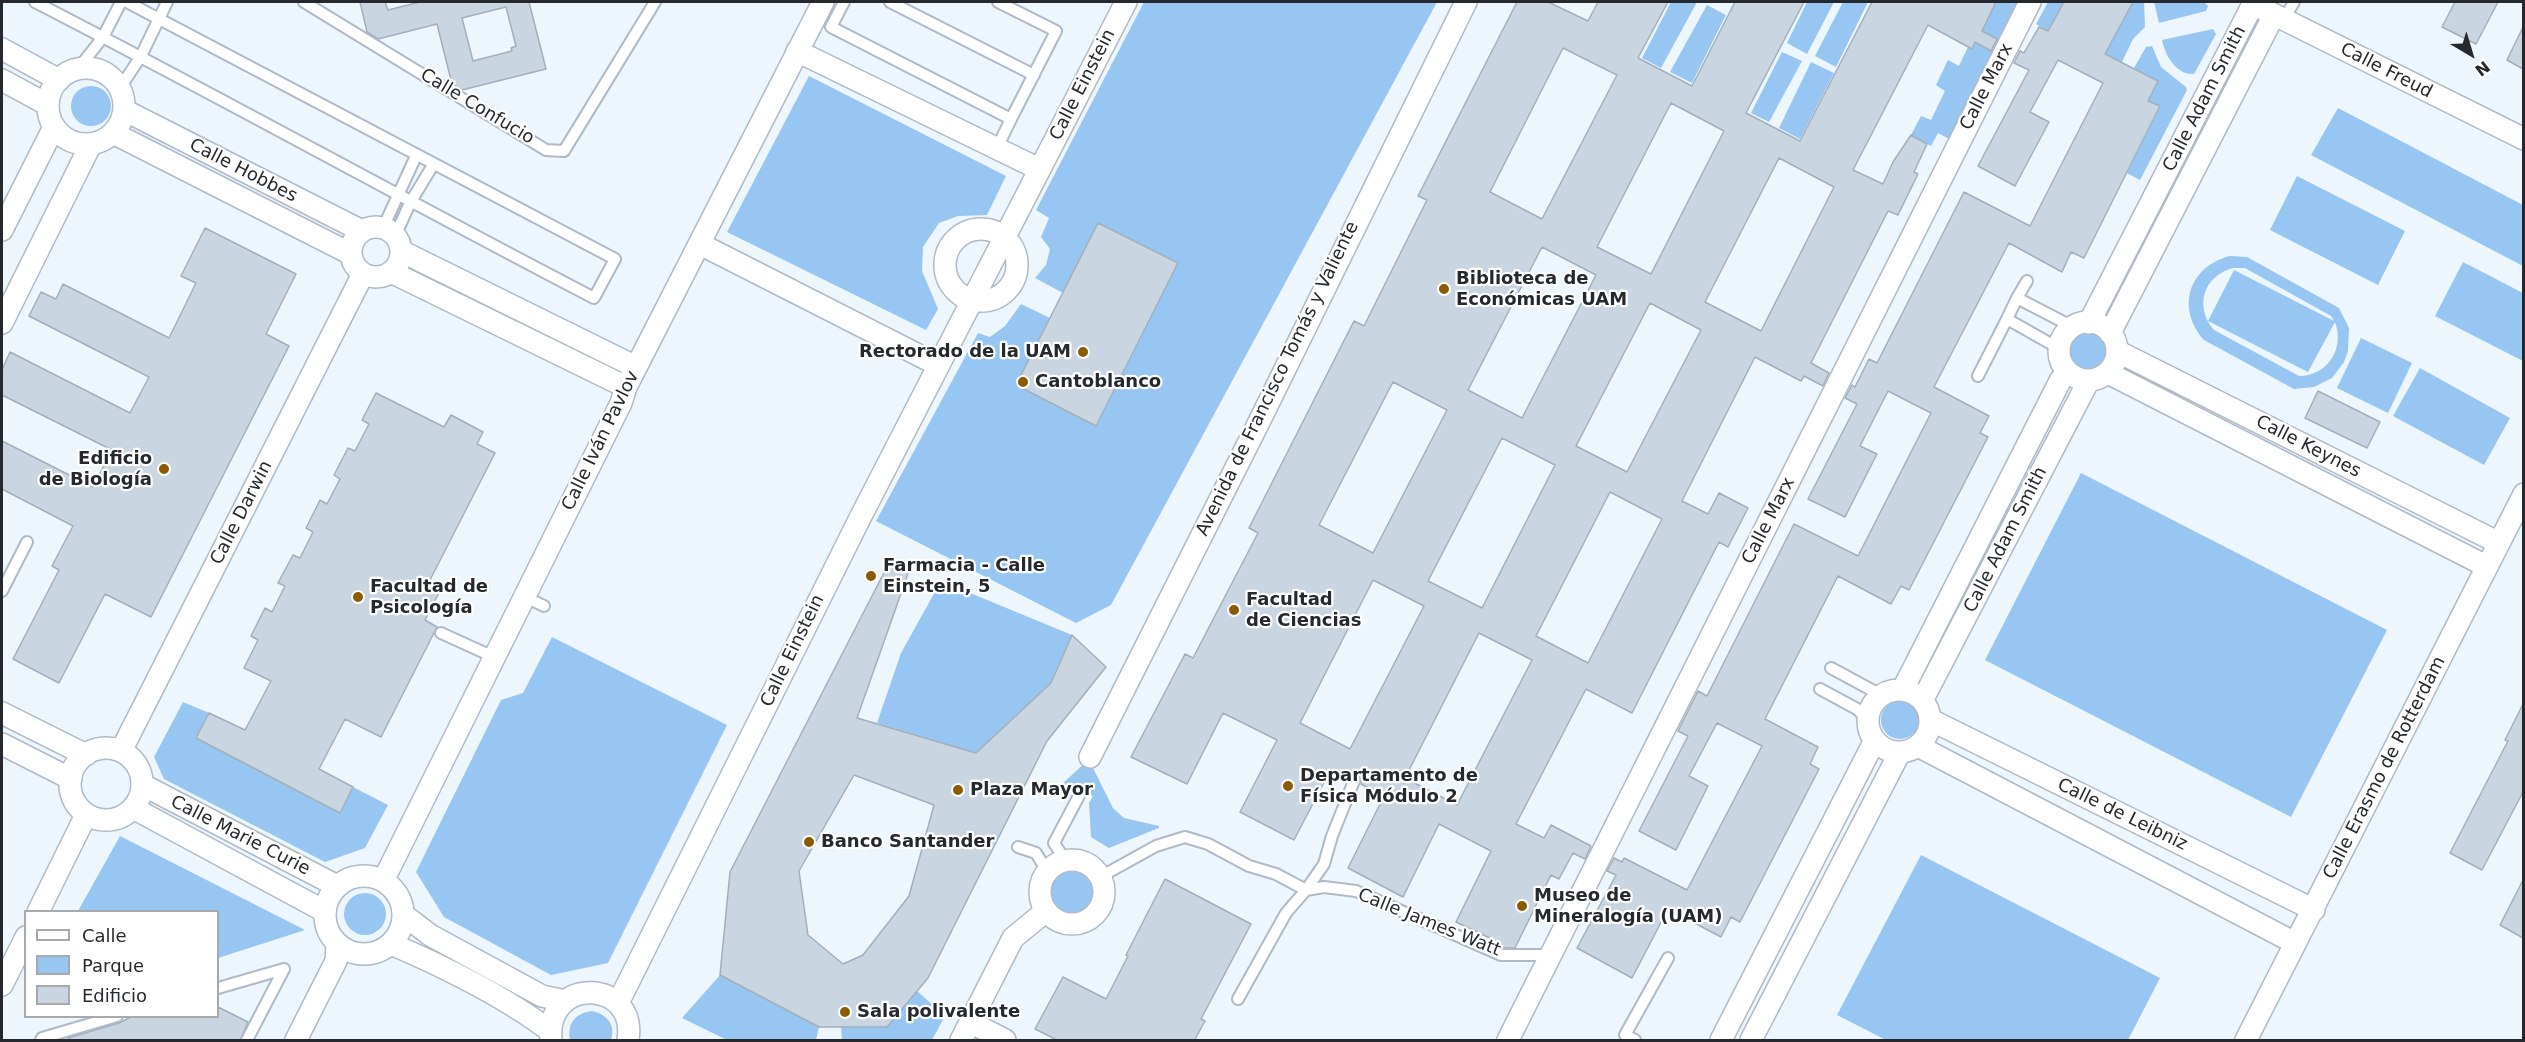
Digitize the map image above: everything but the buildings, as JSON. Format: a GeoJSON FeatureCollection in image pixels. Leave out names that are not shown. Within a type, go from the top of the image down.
{"type":"FeatureCollection","features":[{"type":"Feature","properties":{"kind":"street","name":"Calle Iván Pavlov"},"geometry":{"type":"LineString","coordinates":[[383,881],[496,658],[621,403],[626,387],[823,2]]}},
{"type":"Feature","properties":{"kind":"street","name":"Calle Einstein"},"geometry":{"type":"LineString","coordinates":[[612,1000],[933,362],[1034,167],[1112,2]]}},
{"type":"Feature","properties":{"kind":"street","name":"Calle Einstein"},"geometry":{"type":"LineString","coordinates":[[1034,167],[1126,2]]}},
{"type":"Feature","properties":{"kind":"street","name":"Avenida de Francisco Tomás y Valiente"},"geometry":{"type":"LineString","coordinates":[[1090,757],[1259,422],[1466,2]]}},
{"type":"Feature","properties":{"kind":"street","name":"Calle Marx"},"geometry":{"type":"LineString","coordinates":[[1508,1041],[2030,2]]}},
{"type":"Feature","properties":{"kind":"street","name":"Calle Freud"},"geometry":{"type":"LineString","coordinates":[[2251,3],[2284,12],[2523,139]]}},
{"type":"Feature","properties":{"kind":"street","name":"Calle Adam Smith"},"geometry":{"type":"LineString","coordinates":[[2081,325],[2251,3]]}},
{"type":"Feature","properties":{"kind":"street","name":"Calle Adam Smith"},"geometry":{"type":"LineString","coordinates":[[2114,342],[2284,12]]}},
{"type":"Feature","properties":{"kind":"street"},"geometry":{"type":"LineString","coordinates":[[2,49],[68,74]]}},
{"type":"Feature","properties":{"kind":"street"},"geometry":{"type":"LineString","coordinates":[[797,51],[1034,167]]}},
{"type":"Feature","properties":{"kind":"street"},"geometry":{"type":"LineString","coordinates":[[89,68],[100,71],[114,80],[120,88],[124,99],[121,123],[103,141],[91,144],[70,141],[54,127],[48,105],[49,96],[68,74],[89,68]]}},
{"type":"Feature","properties":{"kind":"street"},"geometry":{"type":"LineString","coordinates":[[2,80],[48,105]]}},
{"type":"Feature","properties":{"kind":"street","name":"Calle Hobbes"},"geometry":{"type":"LineString","coordinates":[[124,110],[385,237],[636,368]]}},
{"type":"Feature","properties":{"kind":"street"},"geometry":{"type":"LineString","coordinates":[[2,230],[54,127]]}},
{"type":"Feature","properties":{"kind":"street","name":"Calle Hobbes"},"geometry":{"type":"LineString","coordinates":[[113,133],[351,254]]}},
{"type":"Feature","properties":{"kind":"street"},"geometry":{"type":"LineString","coordinates":[[2,323],[91,144]]}},
{"type":"Feature","properties":{"kind":"street"},"geometry":{"type":"LineString","coordinates":[[973,229],[1000,234],[1016,256],[1016,277],[1010,287],[993,300],[967,299],[953,290],[944,270],[948,249],[963,233],[973,229]]}},
{"type":"Feature","properties":{"kind":"street"},"geometry":{"type":"LineString","coordinates":[[385,237],[400,259],[391,272],[378,277],[363,274],[352,262],[352,245],[385,237]]}},
{"type":"Feature","properties":{"kind":"street"},"geometry":{"type":"LineString","coordinates":[[700,244],[933,362]]}},
{"type":"Feature","properties":{"kind":"street"},"geometry":{"type":"LineString","coordinates":[[391,272],[626,387]]}},
{"type":"Feature","properties":{"kind":"street","name":"Calle Darwin"},"geometry":{"type":"LineString","coordinates":[[121,751],[363,274]]}},
{"type":"Feature","properties":{"kind":"street"},"geometry":{"type":"LineString","coordinates":[[2097,324],[2114,342],[2113,366],[2098,377],[2081,379],[2067,371],[2063,365],[2060,349],[2066,333],[2081,325],[2097,324]]}},
{"type":"Feature","properties":{"kind":"street","name":"Calle Keynes"},"geometry":{"type":"LineString","coordinates":[[2114,342],[2499,543]]}},
{"type":"Feature","properties":{"kind":"street","name":"Calle Adam Smith"},"geometry":{"type":"LineString","coordinates":[[1903,689],[2067,371]]}},
{"type":"Feature","properties":{"kind":"street","name":"Calle Adam Smith"},"geometry":{"type":"LineString","coordinates":[[1923,699],[2098,377]]}},
{"type":"Feature","properties":{"kind":"street","name":"Calle Keynes"},"geometry":{"type":"LineString","coordinates":[[2098,377],[2486,566]]}},
{"type":"Feature","properties":{"kind":"street","name":"Calle Erasmo de Rotterdam"},"geometry":{"type":"LineString","coordinates":[[2246,1041],[2523,494]]}},
{"type":"Feature","properties":{"kind":"street"},"geometry":{"type":"LineString","coordinates":[[1751,1041],[1909,749],[1930,730],[1930,712],[1923,699],[1903,689],[1881,695],[1874,702],[1868,720],[1875,742],[1884,749],[1909,749]]}},
{"type":"Feature","properties":{"kind":"street"},"geometry":{"type":"LineString","coordinates":[[2,712],[86,755]]}},
{"type":"Feature","properties":{"kind":"street","name":"Calle de Leibniz"},"geometry":{"type":"LineString","coordinates":[[1931,720],[2314,910]]}},
{"type":"Feature","properties":{"kind":"street"},"geometry":{"type":"LineString","coordinates":[[1721,1041],[1875,742]]}},
{"type":"Feature","properties":{"kind":"street"},"geometry":{"type":"LineString","coordinates":[[2,744],[71,779]]}},
{"type":"Feature","properties":{"kind":"street"},"geometry":{"type":"LineString","coordinates":[[109,748],[121,751],[137,765],[143,785],[141,794],[133,808],[117,819],[107,820],[86,815],[74,800],[71,779],[73,770],[86,755],[97,749],[109,748]]}},
{"type":"Feature","properties":{"kind":"street","name":"Calle de Leibniz"},"geometry":{"type":"LineString","coordinates":[[1909,749],[2295,943]]}},
{"type":"Feature","properties":{"kind":"street","name":"Calle Marie Curie"},"geometry":{"type":"LineString","coordinates":[[143,785],[337,886]]}},
{"type":"Feature","properties":{"kind":"street","name":"Calle Marie Curie"},"geometry":{"type":"LineString","coordinates":[[133,808],[324,911]]}},
{"type":"Feature","properties":{"kind":"street"},"geometry":{"type":"LineString","coordinates":[[39,910],[86,815]]}},
{"type":"Feature","properties":{"kind":"street"},"geometry":{"type":"LineString","coordinates":[[1086,863],[1100,877],[1104,887],[1099,908],[1084,921],[1063,922],[1046,911],[1041,902],[1040,891],[1056,866],[1086,863]]}},
{"type":"Feature","properties":{"kind":"street"},"geometry":{"type":"LineString","coordinates":[[360,876],[383,881],[395,890],[401,902],[404,915],[398,936],[391,944],[371,955],[348,952],[337,945],[329,935],[325,924],[326,902],[337,886],[348,879],[360,876]]}},
{"type":"Feature","properties":{"kind":"street"},"geometry":{"type":"LineString","coordinates":[[1005,1041],[966,1031],[1013,938],[1046,911]]}},
{"type":"Feature","properties":{"kind":"street"},"geometry":{"type":"LineString","coordinates":[[404,915],[430,935],[542,996],[565,1001]]}},
{"type":"Feature","properties":{"kind":"street"},"geometry":{"type":"LineString","coordinates":[[2,985],[24,941]]}},
{"type":"Feature","properties":{"kind":"street"},"geometry":{"type":"LineString","coordinates":[[391,944],[420,956],[531,1016],[551,1036]]}},
{"type":"Feature","properties":{"kind":"street"},"geometry":{"type":"LineString","coordinates":[[296,1041],[336,961],[337,945]]}},
{"type":"Feature","properties":{"kind":"street"},"geometry":{"type":"LineString","coordinates":[[551,1036],[557,1010],[565,1001],[585,992],[612,1000],[624,1012],[633,1038]]}},
{"type":"Feature","properties":{"kind":"lane"},"geometry":{"type":"LineString","coordinates":[[35,2],[141,56],[396,195],[594,298],[615,259],[127,2]]}},
{"type":"Feature","properties":{"kind":"lane"},"geometry":{"type":"LineString","coordinates":[[68,74],[103,37],[121,2]]}},
{"type":"Feature","properties":{"kind":"lane"},"geometry":{"type":"LineString","coordinates":[[120,88],[141,56],[167,2]]}},
{"type":"Feature","properties":{"kind":"lane","name":"Calle Confucio"},"geometry":{"type":"LineString","coordinates":[[304,2],[546,150],[564,151],[655,2]]}},
{"type":"Feature","properties":{"kind":"lane"},"geometry":{"type":"LineString","coordinates":[[844,2],[831,27],[1011,119]]}},
{"type":"Feature","properties":{"kind":"lane"},"geometry":{"type":"LineString","coordinates":[[890,2],[1034,75]]}},
{"type":"Feature","properties":{"kind":"lane"},"geometry":{"type":"LineString","coordinates":[[996,150],[1056,31],[998,2]]}},
{"type":"Feature","properties":{"kind":"lane"},"geometry":{"type":"LineString","coordinates":[[385,237],[396,195],[416,156]]}},
{"type":"Feature","properties":{"kind":"lane"},"geometry":{"type":"LineString","coordinates":[[385,237],[433,165]]}},
{"type":"Feature","properties":{"kind":"lane"},"geometry":{"type":"LineString","coordinates":[[1978,376],[2027,281]]}},
{"type":"Feature","properties":{"kind":"lane"},"geometry":{"type":"LineString","coordinates":[[2017,298],[2081,325]]}},
{"type":"Feature","properties":{"kind":"lane"},"geometry":{"type":"LineString","coordinates":[[2007,319],[2060,349]]}},
{"type":"Feature","properties":{"kind":"lane"},"geometry":{"type":"LineString","coordinates":[[2,591],[27,542]]}},
{"type":"Feature","properties":{"kind":"lane"},"geometry":{"type":"LineString","coordinates":[[525,597],[544,606]]}},
{"type":"Feature","properties":{"kind":"lane"},"geometry":{"type":"LineString","coordinates":[[441,633],[496,658]]}},
{"type":"Feature","properties":{"kind":"lane"},"geometry":{"type":"LineString","coordinates":[[1831,668],[1881,695]]}},
{"type":"Feature","properties":{"kind":"lane"},"geometry":{"type":"LineString","coordinates":[[1820,689],[1857,709],[1868,720]]}},
{"type":"Feature","properties":{"kind":"lane"},"geometry":{"type":"LineString","coordinates":[[1238,999],[1286,913],[1324,864],[1332,836],[1354,781]]}},
{"type":"Feature","properties":{"kind":"lane"},"geometry":{"type":"LineString","coordinates":[[1056,866],[1054,843],[1082,790]]}},
{"type":"Feature","properties":{"kind":"lane"},"geometry":{"type":"LineString","coordinates":[[1100,877],[1156,846],[1185,837],[1208,844],[1249,866],[1276,874],[1306,890]]}},
{"type":"Feature","properties":{"kind":"lane"},"geometry":{"type":"LineString","coordinates":[[1018,847],[1056,866]]}},
{"type":"Feature","properties":{"kind":"lane","name":"Calle James Watt"},"geometry":{"type":"LineString","coordinates":[[1306,890],[1324,887],[1356,891],[1501,955],[1552,955]]}},
{"type":"Feature","properties":{"kind":"lane"},"geometry":{"type":"LineString","coordinates":[[1635,1041],[1625,1035],[1668,958]]}},
{"type":"Feature","properties":{"kind":"lane"},"geometry":{"type":"LineString","coordinates":[[219,988],[284,969],[247,1041]]}},
{"type":"Feature","properties":{"kind":"lane"},"geometry":{"type":"LineString","coordinates":[[41,1041],[42,1038],[113,1018]]}},
{"type":"Feature","properties":{"kind":"green space"},"geometry":{"type":"Polygon","coordinates":[[[1144,2],[1437,2],[1111,605],[1076,623],[876,521],[978,333],[990,337],[1005,326],[1021,304],[1050,318],[1016,385],[1097,425],[1178,263],[1098,223],[1063,293],[1035,278],[1046,265],[1050,249],[1041,237],[1049,218],[1036,210],[1144,2]]]}},
{"type":"Feature","properties":{"kind":"green space"},"geometry":{"type":"Polygon","coordinates":[[[1671,2],[1697,2],[1661,68],[1642,58],[1671,2]]]}},
{"type":"Feature","properties":{"kind":"green space"},"geometry":{"type":"Polygon","coordinates":[[[1807,2],[1834,2],[1807,54],[1787,43],[1807,2]]]}},
{"type":"Feature","properties":{"kind":"green space"},"geometry":{"type":"Polygon","coordinates":[[[1843,2],[1868,2],[1836,67],[1815,56],[1843,2]]]}},
{"type":"Feature","properties":{"kind":"green space"},"geometry":{"type":"Polygon","coordinates":[[[1996,2],[2019,2],[1949,139],[1938,133],[1931,146],[1911,135],[1921,116],[1931,120],[1945,91],[1936,85],[1948,60],[1959,66],[1968,47],[1972,49],[1996,2]]]}},
{"type":"Feature","properties":{"kind":"green space"},"geometry":{"type":"Polygon","coordinates":[[[2048,2],[2064,2],[2048,31],[2036,24],[2048,2]]]}},
{"type":"Feature","properties":{"kind":"green space"},"geometry":{"type":"Polygon","coordinates":[[[2133,2],[2144,2],[2145,27],[2133,39],[2122,62],[2105,54],[2133,2]]]}},
{"type":"Feature","properties":{"kind":"green space"},"geometry":{"type":"Polygon","coordinates":[[[2154,2],[2204,2],[2208,6],[2206,11],[2159,23],[2154,2]]]}},
{"type":"Feature","properties":{"kind":"green space"},"geometry":{"type":"Polygon","coordinates":[[[1707,5],[1726,15],[1692,83],[1670,72],[1707,5]]]}},
{"type":"Feature","properties":{"kind":"green space"},"geometry":{"type":"Polygon","coordinates":[[[2213,29],[2216,34],[2194,74],[2182,71],[2172,63],[2162,40],[2213,29]]]}},
{"type":"Feature","properties":{"kind":"green space"},"geometry":{"type":"Polygon","coordinates":[[[2152,46],[2161,67],[2187,90],[2140,180],[2127,173],[2160,107],[2148,101],[2158,81],[2134,68],[2146,47],[2152,46]]]}},
{"type":"Feature","properties":{"kind":"green space"},"geometry":{"type":"Polygon","coordinates":[[[1782,52],[1802,61],[1769,122],[1751,113],[1782,52]]]}},
{"type":"Feature","properties":{"kind":"green space"},"geometry":{"type":"Polygon","coordinates":[[[1811,62],[1834,73],[1800,139],[1779,128],[1811,62]]]}},
{"type":"Feature","properties":{"kind":"green space"},"geometry":{"type":"Polygon","coordinates":[[[809,76],[1006,176],[987,215],[958,216],[939,223],[923,247],[922,271],[938,309],[926,330],[727,232],[809,76]]]}},
{"type":"Feature","properties":{"kind":"green space"},"geometry":{"type":"Polygon","coordinates":[[[91,86],[105,92],[111,106],[105,120],[91,126],[77,120],[71,106],[77,92],[91,86]]]}},
{"type":"Feature","properties":{"kind":"green space"},"geometry":{"type":"Polygon","coordinates":[[[2338,108],[2523,205],[2523,266],[2311,155],[2338,108]]]}},
{"type":"Feature","properties":{"kind":"green space"},"geometry":{"type":"Polygon","coordinates":[[[2297,176],[2405,231],[2378,285],[2270,230],[2297,176]]]}},
{"type":"Feature","properties":{"kind":"green space"},"geometry":{"type":"Polygon","coordinates":[[[2230,256],[2247,257],[2339,308],[2349,328],[2348,351],[2344,362],[2332,378],[2314,387],[2294,389],[2204,340],[2195,328],[2190,315],[2189,302],[2196,279],[2204,269],[2230,256]],[[2233,268],[2215,278],[2205,293],[2203,302],[2208,321],[2234,270],[2334,321],[2331,316],[2245,268],[2233,268]],[[2208,321],[2214,330],[2299,376],[2318,371],[2332,359],[2338,341],[2335,322],[2308,372],[2208,321]]]}},
{"type":"Feature","properties":{"kind":"green space"},"geometry":{"type":"Polygon","coordinates":[[[2463,262],[2523,293],[2523,361],[2435,316],[2463,262]]]}},
{"type":"Feature","properties":{"kind":"green space"},"geometry":{"type":"Polygon","coordinates":[[[2088,333],[2101,338],[2106,351],[2101,364],[2088,369],[2075,364],[2070,351],[2075,338],[2088,333]]]}},
{"type":"Feature","properties":{"kind":"green space"},"geometry":{"type":"Polygon","coordinates":[[[2361,338],[2412,363],[2388,413],[2337,388],[2361,338]]]}},
{"type":"Feature","properties":{"kind":"green space"},"geometry":{"type":"Polygon","coordinates":[[[2420,368],[2510,418],[2484,465],[2393,416],[2420,368]]]}},
{"type":"Feature","properties":{"kind":"green space"},"geometry":{"type":"Polygon","coordinates":[[[2081,473],[2387,630],[2291,817],[1985,660],[2081,473]]]}},
{"type":"Feature","properties":{"kind":"green space"},"geometry":{"type":"Polygon","coordinates":[[[941,581],[1072,635],[1051,683],[976,753],[877,723],[901,653],[941,581]]]}},
{"type":"Feature","properties":{"kind":"green space"},"geometry":{"type":"Polygon","coordinates":[[[552,637],[727,725],[608,963],[551,975],[444,917],[416,872],[501,700],[523,693],[552,637]]]}},
{"type":"Feature","properties":{"kind":"green space"},"geometry":{"type":"Polygon","coordinates":[[[1900,701],[1913,707],[1919,720],[1913,733],[1900,739],[1887,733],[1881,720],[1887,707],[1900,701]]]}},
{"type":"Feature","properties":{"kind":"green space"},"geometry":{"type":"Polygon","coordinates":[[[183,702],[209,713],[196,738],[340,812],[353,787],[388,805],[365,848],[325,862],[164,779],[154,757],[183,702]]]}},
{"type":"Feature","properties":{"kind":"green space"},"geometry":{"type":"Polygon","coordinates":[[[1087,761],[1091,764],[1113,808],[1124,818],[1159,826],[1159,828],[1109,848],[1091,837],[1089,803],[1093,796],[1074,786],[1071,791],[1060,786],[1087,761]]]}},
{"type":"Feature","properties":{"kind":"green space"},"geometry":{"type":"Polygon","coordinates":[[[120,836],[305,930],[219,958],[219,910],[79,910],[120,836]]]}},
{"type":"Feature","properties":{"kind":"green space"},"geometry":{"type":"Polygon","coordinates":[[[1921,855],[2160,978],[2128,1040],[1886,1040],[1837,1015],[1921,855]]]}},
{"type":"Feature","properties":{"kind":"green space"},"geometry":{"type":"Polygon","coordinates":[[[1071,868],[1087,875],[1094,891],[1087,907],[1071,914],[1055,907],[1048,891],[1055,875],[1071,868]]]}},
{"type":"Feature","properties":{"kind":"green space"},"geometry":{"type":"Polygon","coordinates":[[[365,893],[373,894],[380,899],[385,906],[385,922],[380,929],[373,934],[365,935],[357,934],[350,929],[345,922],[344,914],[345,906],[350,899],[357,894],[365,893]]]}},
{"type":"Feature","properties":{"kind":"green space"},"geometry":{"type":"Polygon","coordinates":[[[720,975],[819,1027],[816,1040],[727,1040],[682,1018],[720,975]]]}},
{"type":"Feature","properties":{"kind":"green space"},"geometry":{"type":"Polygon","coordinates":[[[917,991],[945,1016],[932,1040],[842,1040],[841,1027],[887,1026],[917,991]]]}},
{"type":"Feature","properties":{"kind":"green space"},"geometry":{"type":"Polygon","coordinates":[[[592,1011],[609,1021],[612,1030],[611,1040],[570,1040],[571,1024],[574,1020],[581,1014],[592,1011]]]}},
{"type":"Feature","properties":{"kind":"place","name":"Biblioteca de Económicas UAM"},"geometry":{"type":"Point","coordinates":[1444,289]}},
{"type":"Feature","properties":{"kind":"place","name":"Rectorado de la UAM"},"geometry":{"type":"Point","coordinates":[1083,352]}},
{"type":"Feature","properties":{"kind":"place","name":"Cantoblanco"},"geometry":{"type":"Point","coordinates":[1023,382]}},
{"type":"Feature","properties":{"kind":"place","name":"Edificio de Biología"},"geometry":{"type":"Point","coordinates":[164,469]}},
{"type":"Feature","properties":{"kind":"place","name":"Farmacia - Calle Einstein, 5"},"geometry":{"type":"Point","coordinates":[871,576]}},
{"type":"Feature","properties":{"kind":"place","name":"Facultad de Psicología"},"geometry":{"type":"Point","coordinates":[358,597]}},
{"type":"Feature","properties":{"kind":"place","name":"Facultad de Ciencias"},"geometry":{"type":"Point","coordinates":[1234,610]}},
{"type":"Feature","properties":{"kind":"place","name":"Departamento de Física Módulo 2"},"geometry":{"type":"Point","coordinates":[1288,786]}},
{"type":"Feature","properties":{"kind":"place","name":"Plaza Mayor"},"geometry":{"type":"Point","coordinates":[958,790]}},
{"type":"Feature","properties":{"kind":"place","name":"Banco Santander"},"geometry":{"type":"Point","coordinates":[809,842]}},
{"type":"Feature","properties":{"kind":"place","name":"Museo de Mineralogía (UAM)"},"geometry":{"type":"Point","coordinates":[1522,906]}},
{"type":"Feature","properties":{"kind":"place","name":"Sala polivalente"},"geometry":{"type":"Point","coordinates":[845,1012]}}]}
